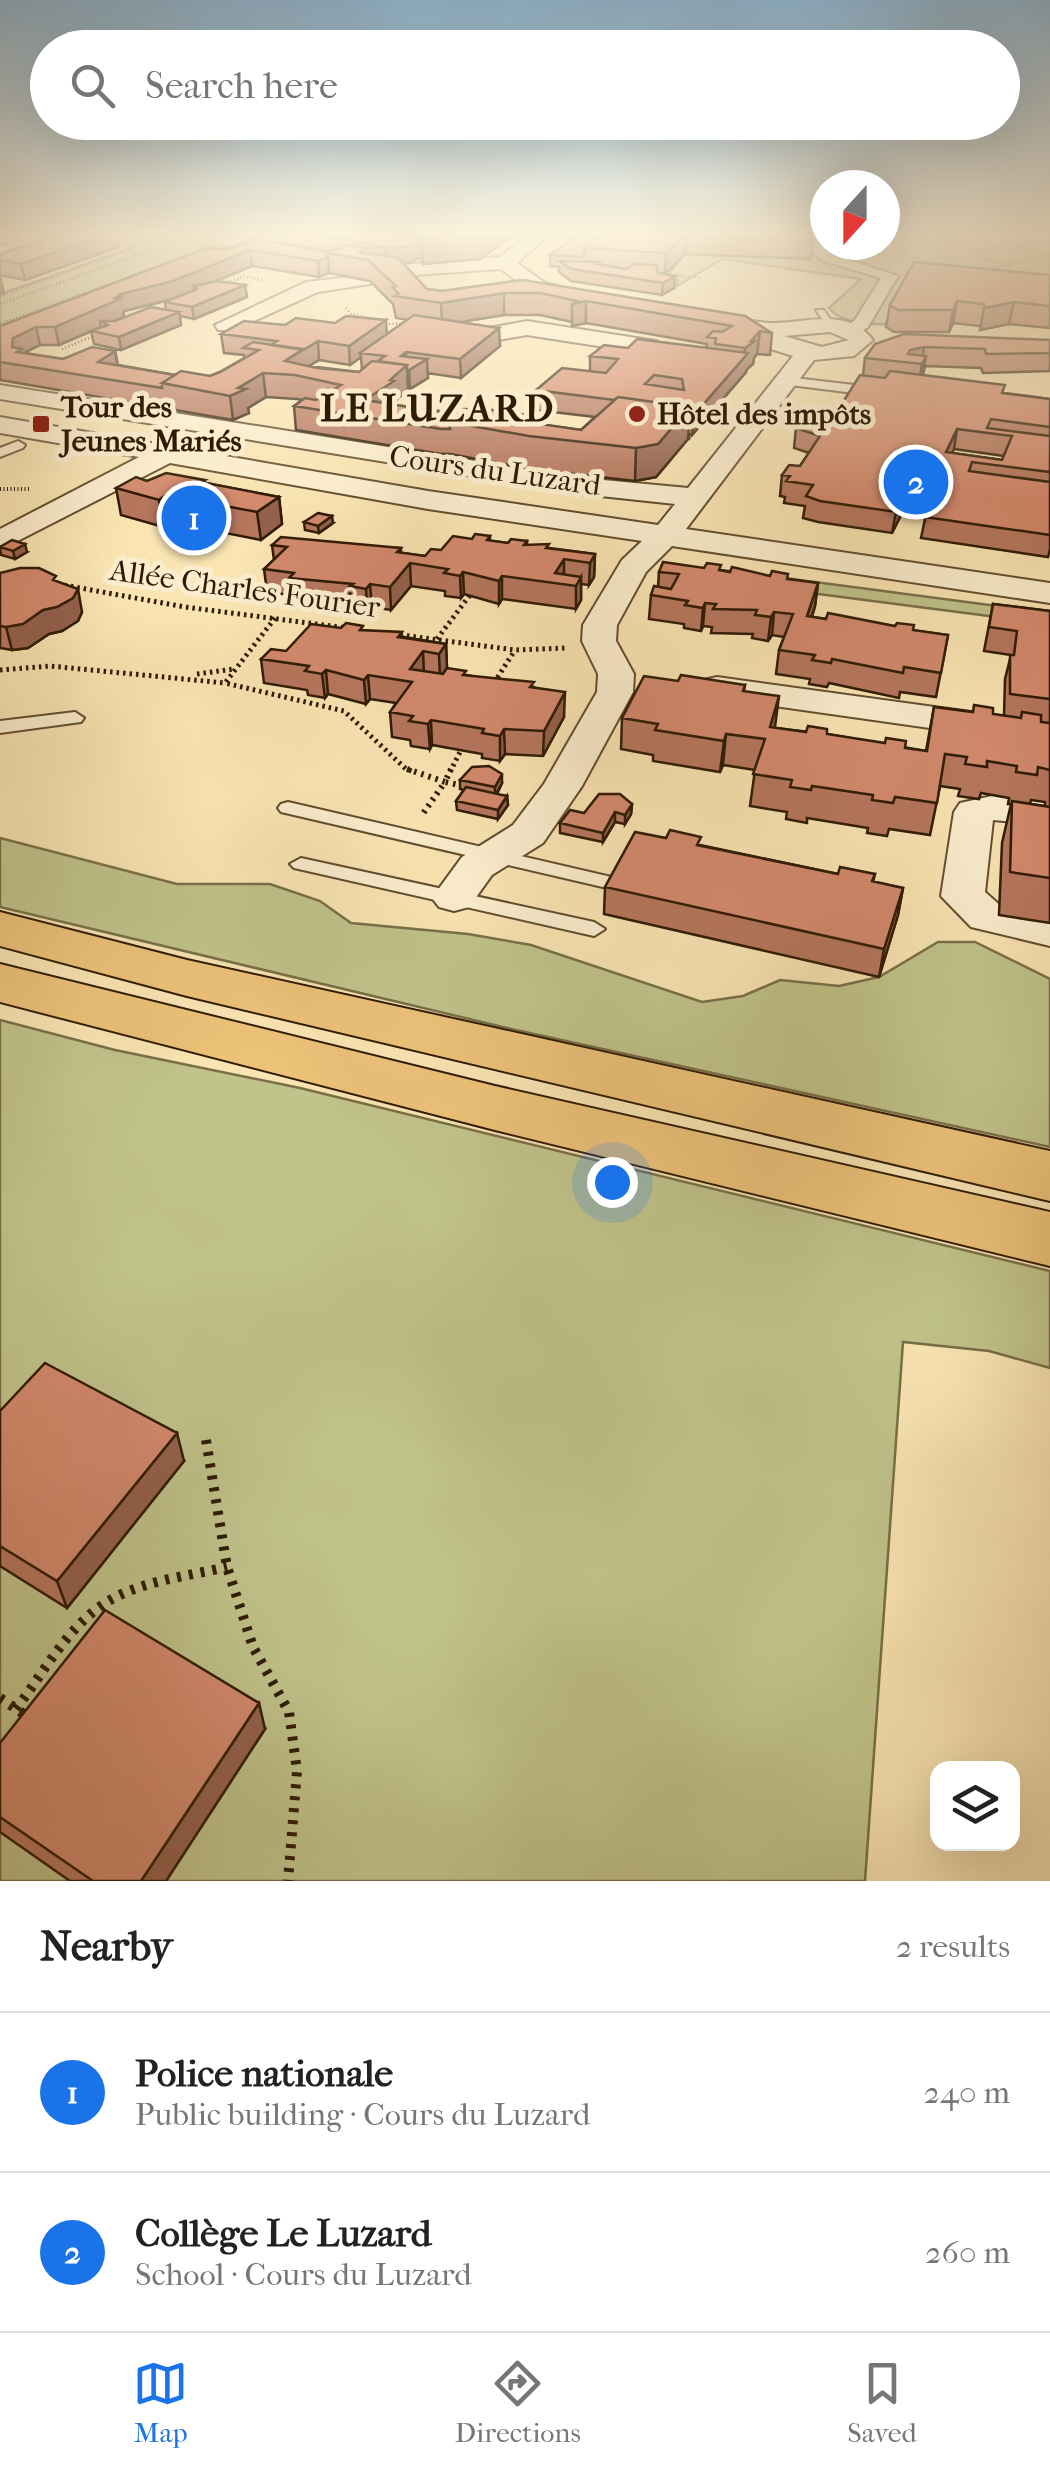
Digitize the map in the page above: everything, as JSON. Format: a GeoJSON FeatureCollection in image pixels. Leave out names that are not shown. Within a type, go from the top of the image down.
{"type":"FeatureCollection","features":[{"type":"Feature","properties":{"kind":"highway"},"geometry":{"type":"LineString","coordinates":[[0,929],[353,1016],[1050,1176]]}},
{"type":"Feature","properties":{"kind":"highway"},"geometry":{"type":"LineString","coordinates":[[0,983],[314,1064],[1050,1239]]}},
{"type":"Feature","properties":{"kind":"street"},"geometry":{"type":"LineString","coordinates":[[226,325],[235,321]]}},
{"type":"Feature","properties":{"kind":"street"},"geometry":{"type":"LineString","coordinates":[[481,336],[559,321]]}},
{"type":"Feature","properties":{"kind":"street"},"geometry":{"type":"LineString","coordinates":[[602,321],[656,348]]}},
{"type":"Feature","properties":{"kind":"street"},"geometry":{"type":"LineString","coordinates":[[686,321],[775,331],[796,325],[849,330],[863,321]]}},
{"type":"Feature","properties":{"kind":"street"},"geometry":{"type":"LineString","coordinates":[[775,331],[772,335],[776,343],[808,352],[847,351],[849,330]]}},
{"type":"Feature","properties":{"kind":"street"},"geometry":{"type":"LineString","coordinates":[[454,898],[477,866],[528,834],[549,805],[615,692],[600,624],[634,567],[808,352]]}},
{"type":"Feature","properties":{"kind":"street","name":"Cours du Luzard"},"geometry":{"type":"LineString","coordinates":[[0,392],[582,486],[694,497]]}},
{"type":"Feature","properties":{"kind":"street","name":"Cours du Luzard"},"geometry":{"type":"LineString","coordinates":[[5,441],[52,451],[157,460]]}},
{"type":"Feature","properties":{"kind":"street","name":"Cours du Luzard"},"geometry":{"type":"LineString","coordinates":[[5,441],[157,460],[657,542],[1050,601]]}},
{"type":"Feature","properties":{"kind":"street"},"geometry":{"type":"LineString","coordinates":[[52,451],[92,464],[99,471],[86,502]]}},
{"type":"Feature","properties":{"kind":"street"},"geometry":{"type":"LineString","coordinates":[[0,541],[86,502],[157,460]]}},
{"type":"Feature","properties":{"kind":"street","name":"Cours du Luzard"},"geometry":{"type":"LineString","coordinates":[[657,542],[1050,593]]}},
{"type":"Feature","properties":{"kind":"street"},"geometry":{"type":"LineString","coordinates":[[609,661],[666,681],[1050,734]]}},
{"type":"Feature","properties":{"kind":"street"},"geometry":{"type":"LineString","coordinates":[[1050,813],[1001,806],[974,812],[964,896],[987,917],[1050,932]]}},
{"type":"Feature","properties":{"kind":"lane"},"geometry":{"type":"LineString","coordinates":[[686,321],[745,336]]}},
{"type":"Feature","properties":{"kind":"lane"},"geometry":{"type":"LineString","coordinates":[[786,380],[854,390]]}},
{"type":"Feature","properties":{"kind":"lane"},"geometry":{"type":"LineString","coordinates":[[0,727],[75,718]]}},
{"type":"Feature","properties":{"kind":"lane"},"geometry":{"type":"LineString","coordinates":[[288,808],[620,884]]}},
{"type":"Feature","properties":{"kind":"lane"},"geometry":{"type":"LineString","coordinates":[[301,864],[594,928]]}},
{"type":"Feature","properties":{"kind":"path"},"geometry":{"type":"LineString","coordinates":[[378,321],[417,322],[403,333]]}},
{"type":"Feature","properties":{"kind":"path"},"geometry":{"type":"LineString","coordinates":[[383,321],[394,323]]}},
{"type":"Feature","properties":{"kind":"path"},"geometry":{"type":"LineString","coordinates":[[62,349],[97,335]]}},
{"type":"Feature","properties":{"kind":"path","name":"Allée Charles Fourier"},"geometry":{"type":"LineString","coordinates":[[50,582],[185,608],[352,628]]}},
{"type":"Feature","properties":{"kind":"path"},"geometry":{"type":"LineString","coordinates":[[436,640],[470,595]]}},
{"type":"Feature","properties":{"kind":"path"},"geometry":{"type":"LineString","coordinates":[[225,683],[275,618]]}},
{"type":"Feature","properties":{"kind":"path","name":"Allée Charles Fourier"},"geometry":{"type":"LineString","coordinates":[[390,634],[609,661]]}},
{"type":"Feature","properties":{"kind":"path"},"geometry":{"type":"LineString","coordinates":[[492,686],[514,650]]}},
{"type":"Feature","properties":{"kind":"path"},"geometry":{"type":"LineString","coordinates":[[0,670],[70,665],[131,674],[191,676],[344,711],[406,769],[445,782],[549,805]]}},
{"type":"Feature","properties":{"kind":"path"},"geometry":{"type":"LineString","coordinates":[[191,676],[236,668]]}},
{"type":"Feature","properties":{"kind":"path"},"geometry":{"type":"LineString","coordinates":[[407,835],[445,782],[461,750]]}},
{"type":"Feature","properties":{"kind":"path"},"geometry":{"type":"LineString","coordinates":[[206,1440],[227,1567],[253,1648],[289,1712],[297,1771],[288,1881]]}},
{"type":"Feature","properties":{"kind":"path"},"geometry":{"type":"LineString","coordinates":[[16,1709],[81,1626],[104,1603],[158,1584],[227,1567]]}},
{"type":"Feature","properties":{"kind":"path"},"geometry":{"type":"LineString","coordinates":[[0,1698],[45,1727]]}},
{"type":"Feature","properties":{"kind":"green space"},"geometry":{"type":"Polygon","coordinates":[[[0,321],[52,321],[0,338],[0,321]]]}},
{"type":"Feature","properties":{"kind":"green space"},"geometry":{"type":"Polygon","coordinates":[[[855,321],[927,321],[870,324],[855,321]]]}},
{"type":"Feature","properties":{"kind":"green space"},"geometry":{"type":"Polygon","coordinates":[[[740,572],[1050,613],[1050,624],[795,591],[740,572]]]}},
{"type":"Feature","properties":{"kind":"green space"},"geometry":{"type":"Polygon","coordinates":[[[0,838],[177,884],[270,884],[320,901],[351,923],[468,934],[531,945],[702,1002],[743,996],[780,980],[839,986],[879,977],[938,942],[975,942],[1050,979],[1050,1147],[507,1028],[0,907],[0,838]]]}},
{"type":"Feature","properties":{"kind":"green space"},"geometry":{"type":"Polygon","coordinates":[[[0,1020],[115,1050],[300,1088],[1050,1271],[1050,1368],[989,1351],[903,1342],[865,1881],[0,1881],[0,1020]]]}},
{"type":"Feature","properties":{"kind":"building"},"geometry":{"type":"Polygon","coordinates":[[[14,321],[69,321],[55,327],[36,327],[13,338],[12,347],[22,349],[17,352],[63,359],[92,347],[115,351],[98,362],[175,375],[162,383],[162,388],[0,362],[0,326],[14,321]]]}},
{"type":"Feature","properties":{"kind":"building"},"geometry":{"type":"Polygon","coordinates":[[[100,321],[158,321],[119,337],[91,331],[108,325],[100,321]]]}},
{"type":"Feature","properties":{"kind":"building"},"geometry":{"type":"Polygon","coordinates":[[[244,321],[285,325],[292,321],[385,321],[349,346],[318,341],[303,350],[271,345],[277,341],[221,334],[244,321]]]}},
{"type":"Feature","properties":{"kind":"building"},"geometry":{"type":"Polygon","coordinates":[[[406,321],[452,321],[499,328],[460,359],[406,352],[401,356],[427,359],[409,370],[407,365],[378,361],[385,356],[360,353],[406,321]]]}},
{"type":"Feature","properties":{"kind":"building"},"geometry":{"type":"Polygon","coordinates":[[[702,321],[753,321],[772,333],[760,331],[745,348],[715,344],[716,338],[707,337],[713,331],[722,332],[732,326],[702,321]]]}},
{"type":"Feature","properties":{"kind":"building"},"geometry":{"type":"Polygon","coordinates":[[[904,334],[1050,340],[1050,353],[986,354],[985,349],[924,347],[908,354],[926,356],[922,364],[865,358],[875,344],[904,334]]]}},
{"type":"Feature","properties":{"kind":"building"},"geometry":{"type":"Polygon","coordinates":[[[637,339],[748,353],[694,415],[689,414],[690,407],[536,390],[562,368],[606,373],[618,359],[590,356],[604,345],[628,348],[637,339]],[[654,375],[645,384],[684,390],[682,379],[654,375]]]}},
{"type":"Feature","properties":{"kind":"building"},"geometry":{"type":"Polygon","coordinates":[[[253,342],[303,349],[285,361],[317,368],[359,372],[372,361],[407,365],[390,380],[394,381],[365,400],[458,415],[449,422],[450,429],[441,429],[294,406],[305,398],[316,400],[341,385],[295,375],[263,373],[238,388],[246,389],[230,396],[162,383],[181,371],[210,376],[220,372],[259,350],[243,348],[253,342]]]}},
{"type":"Feature","properties":{"kind":"building"},"geometry":{"type":"Polygon","coordinates":[[[890,371],[1005,385],[1002,393],[1050,399],[1050,427],[991,419],[987,428],[1050,436],[1050,472],[972,462],[969,471],[1050,482],[1050,535],[925,517],[934,498],[926,497],[932,485],[919,483],[913,495],[905,494],[896,512],[820,501],[806,496],[813,485],[786,481],[790,476],[782,475],[789,465],[800,466],[820,436],[796,428],[806,413],[836,413],[860,375],[885,378],[890,371]],[[957,429],[946,452],[1002,460],[1012,436],[957,429]]]}},
{"type":"Feature","properties":{"kind":"building"},"geometry":{"type":"Polygon","coordinates":[[[618,397],[690,407],[658,444],[636,448],[449,422],[464,409],[492,410],[541,417],[534,423],[581,430],[618,397]]]}},
{"type":"Feature","properties":{"kind":"building"},"geometry":{"type":"Polygon","coordinates":[[[166,473],[279,497],[257,512],[166,495],[159,500],[116,488],[136,477],[147,481],[166,473]]]}},
{"type":"Feature","properties":{"kind":"building"},"geometry":{"type":"Polygon","coordinates":[[[318,513],[332,516],[318,526],[304,522],[318,513]]]}},
{"type":"Feature","properties":{"kind":"building"},"geometry":{"type":"Polygon","coordinates":[[[475,534],[490,536],[487,540],[527,541],[524,545],[549,544],[546,548],[595,554],[590,563],[564,559],[555,573],[581,577],[576,586],[502,576],[499,581],[463,572],[460,576],[444,573],[448,569],[410,563],[390,587],[370,584],[366,589],[350,586],[353,584],[289,578],[294,573],[264,569],[287,547],[272,545],[281,537],[401,548],[397,552],[425,556],[431,549],[441,550],[453,536],[472,539],[475,534]]]}},
{"type":"Feature","properties":{"kind":"building"},"geometry":{"type":"Polygon","coordinates":[[[12,540],[25,544],[13,551],[0,547],[12,540]]]}},
{"type":"Feature","properties":{"kind":"building"},"geometry":{"type":"Polygon","coordinates":[[[663,562],[704,568],[707,563],[721,565],[719,570],[730,572],[732,567],[770,576],[772,571],[788,574],[787,579],[818,583],[807,616],[826,619],[828,613],[895,626],[914,625],[913,630],[948,635],[941,673],[904,667],[903,673],[832,659],[831,663],[812,660],[815,655],[779,650],[793,614],[755,615],[757,610],[713,609],[716,604],[705,603],[703,608],[685,605],[688,601],[651,595],[654,586],[671,589],[679,574],[659,572],[663,562]]]}},
{"type":"Feature","properties":{"kind":"building"},"geometry":{"type":"Polygon","coordinates":[[[39,568],[56,576],[53,580],[78,589],[73,598],[43,610],[23,624],[0,626],[0,573],[39,568]]]}},
{"type":"Feature","properties":{"kind":"building"},"geometry":{"type":"Polygon","coordinates":[[[993,604],[1050,611],[1050,699],[1010,694],[1010,655],[1014,655],[1017,631],[989,627],[993,604]]]}},
{"type":"Feature","properties":{"kind":"building"},"geometry":{"type":"Polygon","coordinates":[[[346,623],[363,626],[360,630],[402,632],[398,637],[446,644],[439,654],[423,651],[410,669],[443,674],[447,668],[466,671],[463,675],[534,682],[530,687],[565,692],[544,731],[504,729],[500,736],[482,733],[484,729],[431,720],[428,724],[409,721],[413,716],[390,712],[412,682],[368,675],[364,680],[326,670],[322,674],[305,671],[309,666],[261,659],[271,649],[286,651],[311,624],[341,628],[346,623]]]}},
{"type":"Feature","properties":{"kind":"building"},"geometry":{"type":"Polygon","coordinates":[[[681,675],[745,685],[743,691],[779,696],[770,727],[806,732],[808,726],[827,729],[827,734],[885,743],[886,738],[906,741],[905,748],[927,751],[934,707],[973,712],[974,705],[993,708],[993,714],[1021,718],[1022,712],[1041,715],[1041,722],[1050,723],[1050,770],[1038,767],[1037,775],[1016,772],[1017,766],[987,761],[987,767],[965,764],[967,757],[945,754],[937,803],[895,797],[893,803],[872,800],[873,795],[812,786],[811,790],[790,787],[792,780],[753,774],[765,739],[726,734],[724,741],[655,730],[658,724],[622,718],[644,676],[678,681],[681,675]]]}},
{"type":"Feature","properties":{"kind":"building"},"geometry":{"type":"Polygon","coordinates":[[[489,766],[502,774],[495,787],[460,780],[472,767],[489,766]]]}},
{"type":"Feature","properties":{"kind":"building"},"geometry":{"type":"Polygon","coordinates":[[[466,787],[507,796],[498,810],[456,801],[466,787]]]}},
{"type":"Feature","properties":{"kind":"building"},"geometry":{"type":"Polygon","coordinates":[[[599,794],[620,794],[632,804],[625,815],[615,812],[603,833],[560,823],[570,810],[584,813],[599,794]]]}},
{"type":"Feature","properties":{"kind":"building"},"geometry":{"type":"Polygon","coordinates":[[[1012,801],[1050,807],[1050,878],[1010,872],[1012,801]]]}},
{"type":"Feature","properties":{"kind":"building"},"geometry":{"type":"Polygon","coordinates":[[[670,830],[701,837],[697,845],[838,874],[840,867],[875,874],[872,881],[903,888],[884,949],[605,887],[635,832],[666,838],[670,830]]]}},
{"type":"Feature","properties":{"kind":"building"},"geometry":{"type":"Polygon","coordinates":[[[45,1363],[177,1433],[57,1581],[0,1546],[0,1411],[45,1363]]]}},
{"type":"Feature","properties":{"kind":"building"},"geometry":{"type":"Polygon","coordinates":[[[105,1610],[259,1703],[141,1881],[93,1881],[0,1817],[0,1743],[105,1610]]]}},
{"type":"Feature","properties":{"kind":"place","name":"Hôtel des impôts"},"geometry":{"type":"Point","coordinates":[637,414]}},
{"type":"Feature","properties":{"kind":"place","name":"Tour des Jeunes Mariés"},"geometry":{"type":"Point","coordinates":[41,424]}},
{"type":"Feature","properties":{"kind":"place","name":"Collège Le Luzard"},"geometry":{"type":"Point","coordinates":[916,482]}},
{"type":"Feature","properties":{"kind":"place","name":"Police nationale"},"geometry":{"type":"Point","coordinates":[194,518]}},
{"type":"Feature","properties":{"kind":"district","name":"LE LUZARD"},"geometry":{"type":"Point","coordinates":[438,408]}}]}
